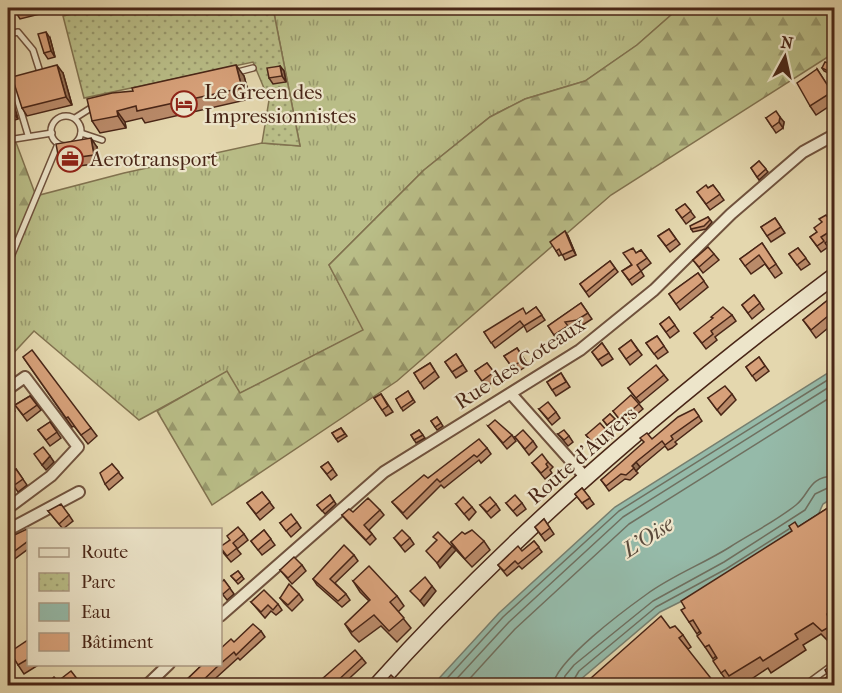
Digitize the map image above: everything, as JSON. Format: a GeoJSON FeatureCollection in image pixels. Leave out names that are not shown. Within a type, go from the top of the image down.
{"type":"FeatureCollection","features":[{"type":"Feature","properties":{"kind":"main road","name":"Route d'Auvers"},"geometry":{"type":"LineString","coordinates":[[376,686],[431,624],[490,564],[734,353],[834,276]]}},
{"type":"Feature","properties":{"kind":"street","name":"Rue des Coteaux"},"geometry":{"type":"LineString","coordinates":[[222,614],[384,472],[512,395],[580,350],[654,290],[731,214],[803,152],[834,135]]}},
{"type":"Feature","properties":{"kind":"street"},"geometry":{"type":"LineString","coordinates":[[8,389],[25,377],[78,447],[51,476],[9,505]]}},
{"type":"Feature","properties":{"kind":"street"},"geometry":{"type":"LineString","coordinates":[[512,395],[586,479]]}},
{"type":"Feature","properties":{"kind":"street"},"geometry":{"type":"LineString","coordinates":[[8,530],[79,492]]}},
{"type":"Feature","properties":{"kind":"street"},"geometry":{"type":"LineString","coordinates":[[146,686],[167,666]]}},
{"type":"Feature","properties":{"kind":"street"},"geometry":{"type":"LineString","coordinates":[[93,685],[97,686]]}},
{"type":"Feature","properties":{"kind":"lane"},"geometry":{"type":"LineString","coordinates":[[8,34],[18,32],[26,39],[40,72]]}},
{"type":"Feature","properties":{"kind":"lane"},"geometry":{"type":"LineString","coordinates":[[231,74],[253,68]]}},
{"type":"Feature","properties":{"kind":"lane"},"geometry":{"type":"LineString","coordinates":[[13,85],[28,135]]}},
{"type":"Feature","properties":{"kind":"lane"},"geometry":{"type":"LineString","coordinates":[[75,118],[95,105],[104,103]]}},
{"type":"Feature","properties":{"kind":"lane"},"geometry":{"type":"LineString","coordinates":[[67,116],[75,118],[80,125],[81,133],[72,144],[58,144],[52,133],[53,125],[58,118],[67,116]]}},
{"type":"Feature","properties":{"kind":"lane"},"geometry":{"type":"LineString","coordinates":[[8,141],[28,135],[52,133]]}},
{"type":"Feature","properties":{"kind":"lane"},"geometry":{"type":"LineString","coordinates":[[81,133],[102,140]]}},
{"type":"Feature","properties":{"kind":"lane"},"geometry":{"type":"LineString","coordinates":[[8,264],[58,144]]}},
{"type":"Feature","properties":{"kind":"lane"},"geometry":{"type":"LineString","coordinates":[[804,686],[834,663]]}},
{"type":"Feature","properties":{"kind":"green space"},"geometry":{"type":"Polygon","coordinates":[[[99,8],[273,8],[300,146],[262,143],[269,100],[253,62],[84,98],[63,16],[99,8]]]}},
{"type":"Feature","properties":{"kind":"green space"},"geometry":{"type":"Polygon","coordinates":[[[273,8],[679,8],[637,45],[585,81],[525,99],[490,117],[424,170],[329,265],[364,330],[239,394],[227,372],[139,420],[34,331],[8,359],[9,270],[36,196],[124,173],[262,143],[300,146],[273,8]]]}},
{"type":"Feature","properties":{"kind":"green space"},"geometry":{"type":"Polygon","coordinates":[[[679,8],[834,8],[834,53],[611,195],[397,381],[212,505],[157,411],[227,371],[240,393],[363,330],[329,265],[424,170],[490,117],[525,99],[585,81],[637,45],[679,8]]]}},
{"type":"Feature","properties":{"kind":"green space"},"geometry":{"type":"Polygon","coordinates":[[[8,121],[36,196],[9,270],[8,270],[8,121]]]}},
{"type":"Feature","properties":{"kind":"water","name":"L'Oise"},"geometry":{"type":"Polygon","coordinates":[[[834,369],[834,497],[823,504],[818,515],[688,598],[660,612],[574,685],[432,686],[499,613],[615,507],[834,369]]]}},
{"type":"Feature","properties":{"kind":"building"},"geometry":{"type":"Polygon","coordinates":[[[46,32],[51,51],[44,53],[38,34],[46,32]]]}},
{"type":"Feature","properties":{"kind":"building"},"geometry":{"type":"Polygon","coordinates":[[[825,62],[834,65],[834,74],[822,68],[825,62]]]}},
{"type":"Feature","properties":{"kind":"building"},"geometry":{"type":"Polygon","coordinates":[[[57,65],[66,97],[22,108],[12,77],[57,65]]]}},
{"type":"Feature","properties":{"kind":"building"},"geometry":{"type":"Polygon","coordinates":[[[236,65],[242,88],[137,111],[136,106],[117,111],[118,116],[92,121],[87,99],[133,91],[132,88],[236,65]]]}},
{"type":"Feature","properties":{"kind":"building"},"geometry":{"type":"Polygon","coordinates":[[[280,66],[282,76],[269,78],[267,68],[280,66]]]}},
{"type":"Feature","properties":{"kind":"building"},"geometry":{"type":"Polygon","coordinates":[[[817,69],[832,92],[810,106],[797,83],[817,69]]]}},
{"type":"Feature","properties":{"kind":"building"},"geometry":{"type":"Polygon","coordinates":[[[8,91],[14,114],[8,115],[8,91]]]}},
{"type":"Feature","properties":{"kind":"building"},"geometry":{"type":"Polygon","coordinates":[[[776,111],[780,117],[779,122],[772,127],[766,118],[776,111]]]}},
{"type":"Feature","properties":{"kind":"building"},"geometry":{"type":"Polygon","coordinates":[[[91,138],[94,155],[59,160],[56,144],[91,138]]]}},
{"type":"Feature","properties":{"kind":"building"},"geometry":{"type":"Polygon","coordinates":[[[759,161],[766,169],[757,177],[751,168],[759,161]]]}},
{"type":"Feature","properties":{"kind":"building"},"geometry":{"type":"Polygon","coordinates":[[[706,185],[708,188],[713,185],[720,194],[706,204],[697,192],[706,185]]]}},
{"type":"Feature","properties":{"kind":"building"},"geometry":{"type":"Polygon","coordinates":[[[685,204],[691,211],[682,218],[676,210],[685,204]]]}},
{"type":"Feature","properties":{"kind":"building"},"geometry":{"type":"Polygon","coordinates":[[[826,215],[829,219],[834,215],[834,229],[821,237],[824,241],[817,246],[810,237],[817,232],[814,228],[822,222],[819,219],[826,215]]]}},
{"type":"Feature","properties":{"kind":"building"},"geometry":{"type":"Polygon","coordinates":[[[708,217],[710,220],[704,226],[691,229],[690,226],[708,217]]]}},
{"type":"Feature","properties":{"kind":"building"},"geometry":{"type":"Polygon","coordinates":[[[775,218],[781,227],[767,236],[761,227],[775,218]]]}},
{"type":"Feature","properties":{"kind":"building"},"geometry":{"type":"Polygon","coordinates":[[[669,229],[676,239],[666,246],[658,236],[669,229]]]}},
{"type":"Feature","properties":{"kind":"building"},"geometry":{"type":"Polygon","coordinates":[[[565,231],[573,250],[562,255],[559,249],[556,251],[550,242],[565,231]]]}},
{"type":"Feature","properties":{"kind":"building"},"geometry":{"type":"Polygon","coordinates":[[[762,243],[776,264],[769,269],[759,255],[745,266],[740,259],[762,243]]]}},
{"type":"Feature","properties":{"kind":"building"},"geometry":{"type":"Polygon","coordinates":[[[708,247],[714,254],[699,267],[693,260],[708,247]]]}},
{"type":"Feature","properties":{"kind":"building"},"geometry":{"type":"Polygon","coordinates":[[[633,248],[636,253],[641,250],[647,258],[637,265],[641,271],[629,280],[622,271],[632,265],[623,253],[633,248]]]}},
{"type":"Feature","properties":{"kind":"building"},"geometry":{"type":"Polygon","coordinates":[[[798,248],[806,258],[797,265],[789,254],[798,248]]]}},
{"type":"Feature","properties":{"kind":"building"},"geometry":{"type":"Polygon","coordinates":[[[610,261],[615,268],[586,292],[580,284],[610,261]]]}},
{"type":"Feature","properties":{"kind":"building"},"geometry":{"type":"Polygon","coordinates":[[[698,273],[704,281],[676,304],[669,294],[698,273]]]}},
{"type":"Feature","properties":{"kind":"building"},"geometry":{"type":"Polygon","coordinates":[[[754,295],[760,303],[748,313],[742,305],[754,295]]]}},
{"type":"Feature","properties":{"kind":"building"},"geometry":{"type":"Polygon","coordinates":[[[834,295],[834,311],[811,330],[803,320],[834,295]]]}},
{"type":"Feature","properties":{"kind":"building"},"geometry":{"type":"Polygon","coordinates":[[[581,303],[588,313],[577,320],[565,322],[568,326],[554,335],[548,326],[581,303]]]}},
{"type":"Feature","properties":{"kind":"building"},"geometry":{"type":"Polygon","coordinates":[[[536,307],[542,315],[524,326],[520,321],[491,343],[484,332],[523,308],[526,314],[536,307]]]}},
{"type":"Feature","properties":{"kind":"building"},"geometry":{"type":"Polygon","coordinates":[[[723,307],[732,315],[711,331],[713,334],[702,343],[694,333],[723,307]]]}},
{"type":"Feature","properties":{"kind":"building"},"geometry":{"type":"Polygon","coordinates":[[[669,317],[675,325],[666,332],[660,324],[669,317]]]}},
{"type":"Feature","properties":{"kind":"building"},"geometry":{"type":"Polygon","coordinates":[[[657,336],[664,346],[654,354],[646,343],[657,336]]]}},
{"type":"Feature","properties":{"kind":"building"},"geometry":{"type":"Polygon","coordinates":[[[631,340],[638,350],[626,359],[619,349],[631,340]]]}},
{"type":"Feature","properties":{"kind":"building"},"geometry":{"type":"Polygon","coordinates":[[[602,343],[609,353],[598,360],[592,352],[602,343]]]}},
{"type":"Feature","properties":{"kind":"building"},"geometry":{"type":"Polygon","coordinates":[[[517,348],[524,359],[512,367],[504,356],[517,348]]]}},
{"type":"Feature","properties":{"kind":"building"},"geometry":{"type":"Polygon","coordinates":[[[32,350],[91,428],[81,435],[68,417],[66,418],[23,357],[32,350]]]}},
{"type":"Feature","properties":{"kind":"building"},"geometry":{"type":"Polygon","coordinates":[[[456,354],[463,365],[452,372],[445,362],[456,354]]]}},
{"type":"Feature","properties":{"kind":"building"},"geometry":{"type":"Polygon","coordinates":[[[759,357],[765,366],[752,376],[746,367],[759,357]]]}},
{"type":"Feature","properties":{"kind":"building"},"geometry":{"type":"Polygon","coordinates":[[[430,363],[435,371],[420,383],[414,373],[430,363]]]}},
{"type":"Feature","properties":{"kind":"building"},"geometry":{"type":"Polygon","coordinates":[[[487,363],[494,372],[482,381],[475,371],[487,363]]]}},
{"type":"Feature","properties":{"kind":"building"},"geometry":{"type":"Polygon","coordinates":[[[656,365],[664,375],[636,398],[628,388],[656,365]]]}},
{"type":"Feature","properties":{"kind":"building"},"geometry":{"type":"Polygon","coordinates":[[[561,373],[566,382],[552,390],[547,382],[561,373]]]}},
{"type":"Feature","properties":{"kind":"building"},"geometry":{"type":"Polygon","coordinates":[[[725,386],[732,394],[717,410],[708,398],[725,386]]]}},
{"type":"Feature","properties":{"kind":"building"},"geometry":{"type":"Polygon","coordinates":[[[408,391],[413,400],[401,408],[396,399],[408,391]]]}},
{"type":"Feature","properties":{"kind":"building"},"geometry":{"type":"Polygon","coordinates":[[[381,394],[388,406],[382,410],[374,398],[381,394]]]}},
{"type":"Feature","properties":{"kind":"building"},"geometry":{"type":"Polygon","coordinates":[[[631,395],[639,404],[620,420],[613,411],[631,395]]]}},
{"type":"Feature","properties":{"kind":"building"},"geometry":{"type":"Polygon","coordinates":[[[30,396],[37,405],[23,415],[15,405],[30,396]]]}},
{"type":"Feature","properties":{"kind":"building"},"geometry":{"type":"Polygon","coordinates":[[[548,402],[556,412],[548,419],[539,409],[548,402]]]}},
{"type":"Feature","properties":{"kind":"building"},"geometry":{"type":"Polygon","coordinates":[[[694,409],[699,416],[671,436],[673,439],[665,445],[662,441],[636,462],[632,466],[634,468],[626,475],[621,474],[606,486],[601,480],[644,442],[640,438],[647,433],[652,439],[678,417],[694,409]]]}},
{"type":"Feature","properties":{"kind":"building"},"geometry":{"type":"Polygon","coordinates":[[[610,414],[615,419],[607,425],[603,420],[610,414]]]}},
{"type":"Feature","properties":{"kind":"building"},"geometry":{"type":"Polygon","coordinates":[[[437,417],[441,423],[435,427],[431,421],[437,417]]]}},
{"type":"Feature","properties":{"kind":"building"},"geometry":{"type":"Polygon","coordinates":[[[495,420],[512,435],[503,443],[488,426],[495,420]]]}},
{"type":"Feature","properties":{"kind":"building"},"geometry":{"type":"Polygon","coordinates":[[[50,422],[57,432],[46,440],[38,430],[50,422]]]}},
{"type":"Feature","properties":{"kind":"building"},"geometry":{"type":"Polygon","coordinates":[[[600,423],[608,432],[594,444],[586,435],[600,423]]]}},
{"type":"Feature","properties":{"kind":"building"},"geometry":{"type":"Polygon","coordinates":[[[341,428],[345,434],[336,439],[332,433],[341,428]]]}},
{"type":"Feature","properties":{"kind":"building"},"geometry":{"type":"Polygon","coordinates":[[[419,430],[423,435],[414,440],[411,435],[419,430]]]}},
{"type":"Feature","properties":{"kind":"building"},"geometry":{"type":"Polygon","coordinates":[[[523,430],[533,441],[525,449],[515,437],[523,430]]]}},
{"type":"Feature","properties":{"kind":"building"},"geometry":{"type":"Polygon","coordinates":[[[564,430],[569,436],[564,440],[558,434],[564,430]]]}},
{"type":"Feature","properties":{"kind":"building"},"geometry":{"type":"Polygon","coordinates":[[[479,439],[487,448],[477,457],[474,455],[440,482],[437,479],[403,513],[392,502],[424,475],[428,478],[479,439]]]}},
{"type":"Feature","properties":{"kind":"building"},"geometry":{"type":"Polygon","coordinates":[[[43,447],[50,456],[42,465],[34,454],[43,447]]]}},
{"type":"Feature","properties":{"kind":"building"},"geometry":{"type":"Polygon","coordinates":[[[542,454],[548,462],[546,464],[548,467],[541,473],[532,463],[542,454]]]}},
{"type":"Feature","properties":{"kind":"building"},"geometry":{"type":"Polygon","coordinates":[[[328,462],[333,469],[327,474],[321,467],[328,462]]]}},
{"type":"Feature","properties":{"kind":"building"},"geometry":{"type":"Polygon","coordinates":[[[112,464],[119,472],[105,484],[100,473],[112,464]]]}},
{"type":"Feature","properties":{"kind":"building"},"geometry":{"type":"Polygon","coordinates":[[[16,469],[23,479],[13,486],[8,476],[16,469]]]}},
{"type":"Feature","properties":{"kind":"building"},"geometry":{"type":"Polygon","coordinates":[[[582,488],[590,498],[582,503],[575,494],[582,488]]]}},
{"type":"Feature","properties":{"kind":"building"},"geometry":{"type":"Polygon","coordinates":[[[262,492],[270,502],[256,514],[247,503],[262,492]]]}},
{"type":"Feature","properties":{"kind":"building"},"geometry":{"type":"Polygon","coordinates":[[[330,495],[334,501],[322,511],[317,505],[330,495]]]}},
{"type":"Feature","properties":{"kind":"building"},"geometry":{"type":"Polygon","coordinates":[[[515,495],[522,503],[513,511],[506,503],[515,495]]]}},
{"type":"Feature","properties":{"kind":"building"},"geometry":{"type":"Polygon","coordinates":[[[463,497],[472,507],[464,514],[456,504],[463,497]]]}},
{"type":"Feature","properties":{"kind":"building"},"geometry":{"type":"Polygon","coordinates":[[[490,497],[496,504],[487,512],[480,505],[490,497]]]}},
{"type":"Feature","properties":{"kind":"building"},"geometry":{"type":"Polygon","coordinates":[[[368,498],[380,510],[364,525],[372,534],[366,540],[342,515],[349,509],[353,512],[368,498]]]}},
{"type":"Feature","properties":{"kind":"building"},"geometry":{"type":"Polygon","coordinates":[[[61,504],[69,515],[59,524],[48,511],[61,504]]]}},
{"type":"Feature","properties":{"kind":"building"},"geometry":{"type":"Polygon","coordinates":[[[834,504],[834,609],[827,614],[831,626],[822,631],[813,623],[795,634],[798,639],[763,661],[760,657],[729,676],[725,670],[721,673],[713,661],[717,658],[709,645],[705,647],[697,636],[701,633],[693,620],[689,622],[681,610],[685,608],[681,601],[792,531],[789,526],[795,522],[798,527],[834,504]]]}},
{"type":"Feature","properties":{"kind":"building"},"geometry":{"type":"Polygon","coordinates":[[[291,514],[297,522],[286,531],[280,523],[291,514]]]}},
{"type":"Feature","properties":{"kind":"building"},"geometry":{"type":"Polygon","coordinates":[[[544,519],[550,528],[541,535],[535,527],[544,519]]]}},
{"type":"Feature","properties":{"kind":"building"},"geometry":{"type":"Polygon","coordinates":[[[238,527],[244,534],[233,543],[237,548],[227,556],[222,546],[230,540],[227,536],[238,527]]]}},
{"type":"Feature","properties":{"kind":"building"},"geometry":{"type":"Polygon","coordinates":[[[27,529],[27,542],[8,556],[8,538],[27,529]]]}},
{"type":"Feature","properties":{"kind":"building"},"geometry":{"type":"Polygon","coordinates":[[[264,530],[271,539],[258,550],[251,541],[264,530]]]}},
{"type":"Feature","properties":{"kind":"building"},"geometry":{"type":"Polygon","coordinates":[[[402,530],[410,538],[401,546],[394,538],[402,530]]]}},
{"type":"Feature","properties":{"kind":"building"},"geometry":{"type":"Polygon","coordinates":[[[472,530],[484,541],[465,559],[451,542],[462,532],[465,534],[472,530]]]}},
{"type":"Feature","properties":{"kind":"building"},"geometry":{"type":"Polygon","coordinates":[[[438,532],[452,546],[437,563],[426,551],[437,540],[433,537],[438,532]]]}},
{"type":"Feature","properties":{"kind":"building"},"geometry":{"type":"Polygon","coordinates":[[[534,541],[539,547],[518,564],[515,561],[504,571],[498,565],[518,546],[522,551],[534,541]]]}},
{"type":"Feature","properties":{"kind":"building"},"geometry":{"type":"Polygon","coordinates":[[[344,545],[354,555],[330,579],[346,594],[338,601],[313,579],[344,545]]]}},
{"type":"Feature","properties":{"kind":"building"},"geometry":{"type":"Polygon","coordinates":[[[294,557],[302,565],[288,578],[280,570],[294,557]]]}},
{"type":"Feature","properties":{"kind":"building"},"geometry":{"type":"Polygon","coordinates":[[[369,566],[397,596],[390,602],[404,618],[389,631],[374,615],[352,632],[345,624],[370,600],[353,581],[369,566]]]}},
{"type":"Feature","properties":{"kind":"building"},"geometry":{"type":"Polygon","coordinates":[[[238,571],[242,576],[236,581],[231,576],[238,571]]]}},
{"type":"Feature","properties":{"kind":"building"},"geometry":{"type":"Polygon","coordinates":[[[425,577],[432,586],[420,601],[410,591],[425,577]]]}},
{"type":"Feature","properties":{"kind":"building"},"geometry":{"type":"Polygon","coordinates":[[[224,580],[230,588],[223,594],[222,593],[224,580]]]}},
{"type":"Feature","properties":{"kind":"building"},"geometry":{"type":"Polygon","coordinates":[[[289,584],[299,594],[288,605],[280,598],[289,584]]]}},
{"type":"Feature","properties":{"kind":"building"},"geometry":{"type":"Polygon","coordinates":[[[264,590],[278,604],[273,610],[268,605],[261,612],[251,602],[264,590]]]}},
{"type":"Feature","properties":{"kind":"building"},"geometry":{"type":"Polygon","coordinates":[[[661,616],[670,628],[675,626],[683,635],[679,638],[717,686],[582,686],[661,616]]]}},
{"type":"Feature","properties":{"kind":"building"},"geometry":{"type":"Polygon","coordinates":[[[253,624],[261,631],[236,655],[234,652],[222,662],[222,647],[231,639],[234,642],[253,624]]]}},
{"type":"Feature","properties":{"kind":"building"},"geometry":{"type":"Polygon","coordinates":[[[27,641],[27,660],[18,665],[10,652],[27,641]]]}},
{"type":"Feature","properties":{"kind":"building"},"geometry":{"type":"Polygon","coordinates":[[[355,650],[362,658],[333,685],[330,681],[325,686],[314,686],[355,650]]]}},
{"type":"Feature","properties":{"kind":"building"},"geometry":{"type":"Polygon","coordinates":[[[834,663],[834,686],[814,686],[828,676],[825,670],[834,663]]]}},
{"type":"Feature","properties":{"kind":"building"},"geometry":{"type":"Polygon","coordinates":[[[201,666],[218,666],[197,686],[180,686],[201,666]]]}},
{"type":"Feature","properties":{"kind":"building"},"geometry":{"type":"Polygon","coordinates":[[[71,671],[78,680],[72,686],[44,686],[54,677],[58,681],[71,671]]]}},
{"type":"Feature","properties":{"kind":"building"},"geometry":{"type":"Polygon","coordinates":[[[391,675],[400,684],[399,686],[381,686],[391,675]]]}},
{"type":"Feature","properties":{"kind":"place","name":"Le Green des Impressionnistes"},"geometry":{"type":"Point","coordinates":[184,104]}},
{"type":"Feature","properties":{"kind":"place","name":"Aerotransport"},"geometry":{"type":"Point","coordinates":[70,159]}}]}
